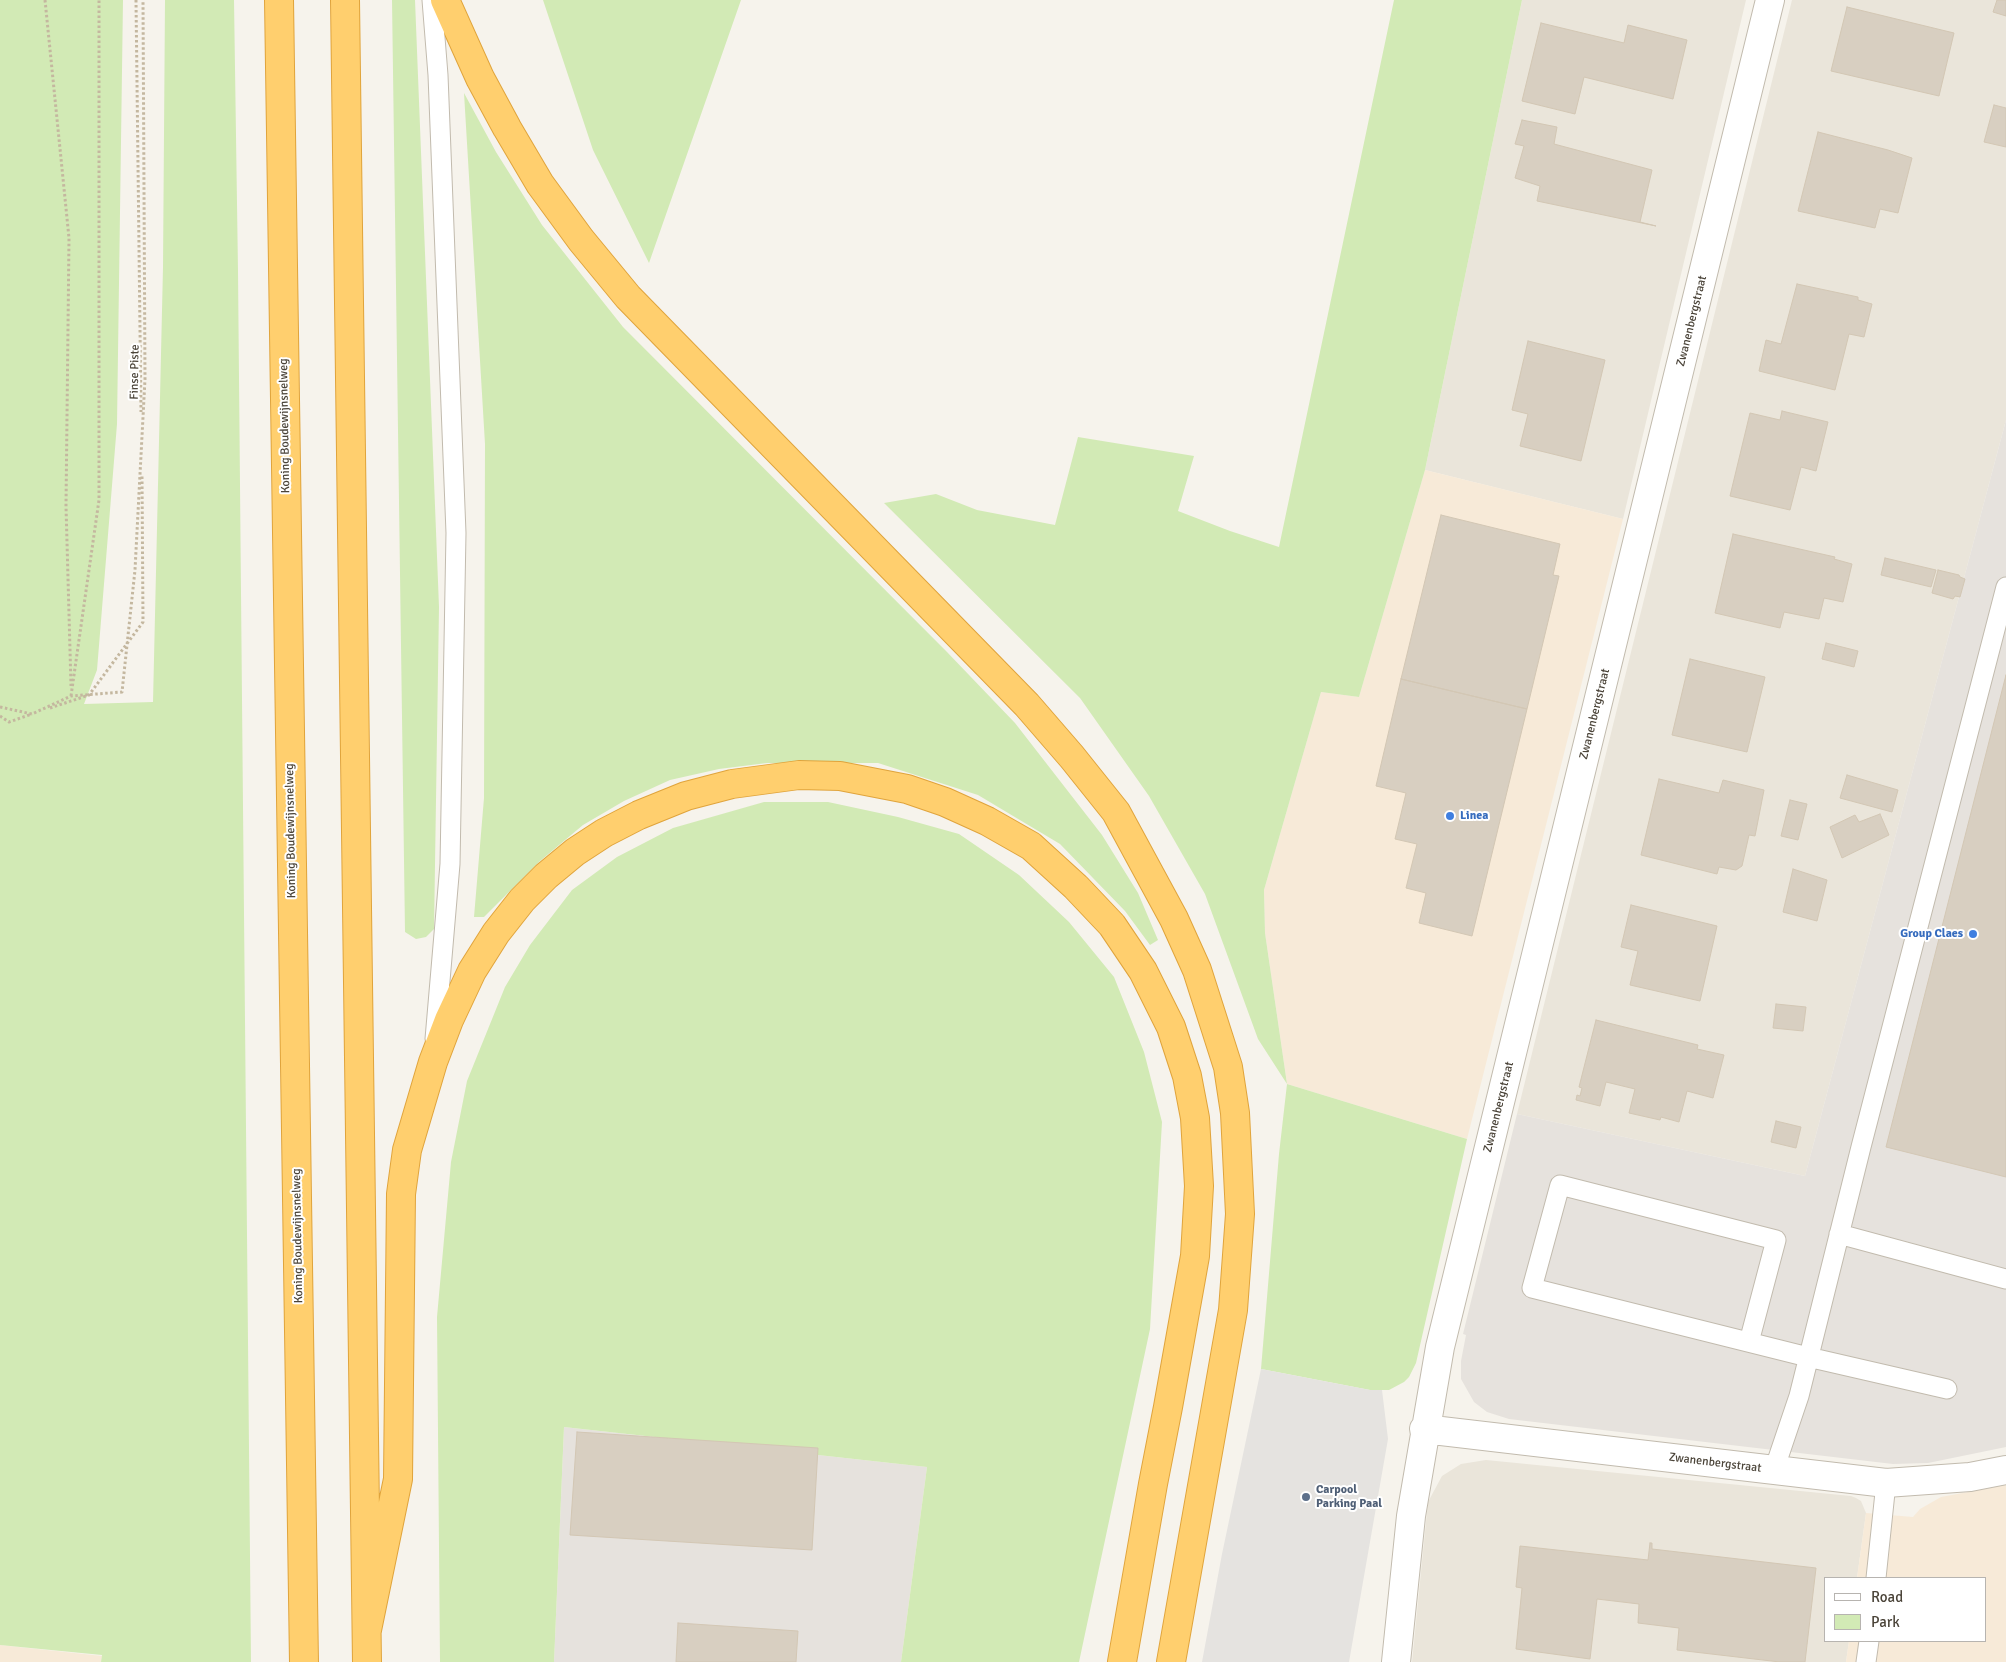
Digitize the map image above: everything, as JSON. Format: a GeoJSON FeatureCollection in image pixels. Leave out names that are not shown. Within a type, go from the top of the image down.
{"type":"FeatureCollection","features":[{"type":"Feature","properties":{"kind":"highway","name":"Koning Boudewijnsnelweg"},"geometry":{"type":"LineString","coordinates":[[278,0],[304,1662]]}},
{"type":"Feature","properties":{"kind":"highway"},"geometry":{"type":"LineString","coordinates":[[345,0],[367,1662]]}},
{"type":"Feature","properties":{"kind":"highway"},"geometry":{"type":"LineString","coordinates":[[445,0],[480,78],[507,128],[540,184],[581,240],[628,297],[1027,704],[1072,757],[1116,812],[1161,893],[1197,970],[1228,1067],[1235,1113],[1240,1214],[1233,1310],[1171,1662]]}},
{"type":"Feature","properties":{"kind":"highway"},"geometry":{"type":"LineString","coordinates":[[367,1630],[398,1479],[402,1194],[407,1150],[433,1062],[449,1020],[472,971],[496,933],[522,900],[546,876],[575,852],[604,833],[639,815],[686,796],[732,784],[766,778],[799,776],[848,777],[907,789],[945,802],[986,820],[1030,846],[1076,887],[1112,925],[1143,971],[1170,1027],[1187,1076],[1195,1118],[1200,1186],[1195,1256],[1122,1662]]}},
{"type":"Feature","properties":{"kind":"street","name":"Zwanenbergstraat"},"geometry":{"type":"LineString","coordinates":[[1396,1662],[1411,1516],[1424,1429],[1440,1347],[1770,0]]}},
{"type":"Feature","properties":{"kind":"street","name":"Zwanenbergstraat"},"geometry":{"type":"LineString","coordinates":[[1424,1429],[1886,1483],[1970,1478],[2006,1470]]}},
{"type":"Feature","properties":{"kind":"lane"},"geometry":{"type":"LineString","coordinates":[[432,0],[439,85],[456,533],[450,864],[433,1062]]}},
{"type":"Feature","properties":{"kind":"lane"},"geometry":{"type":"LineString","coordinates":[[1774,1470],[1799,1396],[2006,588]]}},
{"type":"Feature","properties":{"kind":"lane"},"geometry":{"type":"LineString","coordinates":[[1749,1342],[1776,1240],[1560,1185],[1532,1288],[1808,1358],[1947,1389]]}},
{"type":"Feature","properties":{"kind":"lane"},"geometry":{"type":"LineString","coordinates":[[1839,1234],[2006,1279]]}},
{"type":"Feature","properties":{"kind":"lane"},"geometry":{"type":"LineString","coordinates":[[1876,1577],[1886,1483]]}},
{"type":"Feature","properties":{"kind":"lane"},"geometry":{"type":"LineString","coordinates":[[1866,1662],[1869,1642]]}},
{"type":"Feature","properties":{"kind":"path"},"geometry":{"type":"LineString","coordinates":[[45,0],[70,238],[66,506],[71,696]]}},
{"type":"Feature","properties":{"kind":"path"},"geometry":{"type":"LineString","coordinates":[[71,696],[99,500],[99,0]]}},
{"type":"Feature","properties":{"kind":"path"},"geometry":{"type":"LineString","coordinates":[[0,716],[10,722],[89,695],[144,622],[136,0]]}},
{"type":"Feature","properties":{"kind":"path","name":"Finse Piste"},"geometry":{"type":"LineString","coordinates":[[0,707],[32,714],[71,696],[122,692],[135,570],[145,379],[143,0]]}},
{"type":"Feature","properties":{"kind":"shaded area"},"geometry":{"type":"Polygon","coordinates":[[[1522,0],[1746,0],[1623,519],[1425,470],[1522,0]]]}},
{"type":"Feature","properties":{"kind":"shaded area"},"geometry":{"type":"Polygon","coordinates":[[[1792,0],[2006,0],[2006,420],[1805,1176],[1517,1114],[1792,0]]]}},
{"type":"Feature","properties":{"kind":"shaded area"},"geometry":{"type":"Polygon","coordinates":[[[2006,420],[2006,1447],[1928,1463],[1893,1464],[1509,1419],[1487,1412],[1474,1402],[1461,1379],[1461,1361],[1466,1335],[1463,1334],[1517,1114],[1805,1176],[2006,420]]]}},
{"type":"Feature","properties":{"kind":"shaded area"},"geometry":{"type":"Polygon","coordinates":[[[1425,470],[1623,519],[1467,1139],[1287,1084],[1265,933],[1264,890],[1321,692],[1359,697],[1425,470]]]}},
{"type":"Feature","properties":{"kind":"shaded area","name":"Carpool Parking Paal"},"geometry":{"type":"Polygon","coordinates":[[[1261,1369],[1370,1390],[1382,1390],[1388,1439],[1349,1662],[1202,1662],[1222,1554],[1261,1369]]]}},
{"type":"Feature","properties":{"kind":"shaded area"},"geometry":{"type":"Polygon","coordinates":[[[564,1427],[927,1467],[901,1662],[554,1662],[564,1427]]]}},
{"type":"Feature","properties":{"kind":"shaded area"},"geometry":{"type":"Polygon","coordinates":[[[1486,1460],[1856,1498],[1861,1501],[1866,1513],[1857,1577],[1824,1577],[1824,1642],[1849,1642],[1846,1662],[1412,1662],[1428,1502],[1442,1476],[1461,1464],[1486,1460]]]}},
{"type":"Feature","properties":{"kind":"shaded area"},"geometry":{"type":"Polygon","coordinates":[[[2006,1485],[2006,1662],[1846,1662],[1849,1642],[1986,1642],[1986,1577],[1857,1577],[1866,1513],[1913,1517],[1920,1509],[1941,1497],[2006,1485]]]}},
{"type":"Feature","properties":{"kind":"shaded area"},"geometry":{"type":"Polygon","coordinates":[[[0,1645],[102,1656],[101,1662],[0,1662],[0,1645]]]}},
{"type":"Feature","properties":{"kind":"green space"},"geometry":{"type":"Polygon","coordinates":[[[0,0],[123,0],[117,424],[97,670],[84,704],[153,702],[163,267],[165,0],[234,0],[251,1662],[101,1662],[102,1655],[0,1645],[0,0]]]}},
{"type":"Feature","properties":{"kind":"green space"},"geometry":{"type":"Polygon","coordinates":[[[392,0],[415,0],[439,607],[434,929],[426,937],[416,939],[405,932],[392,0]]]}},
{"type":"Feature","properties":{"kind":"green space"},"geometry":{"type":"Polygon","coordinates":[[[543,0],[741,0],[649,263],[593,150],[543,0]]]}},
{"type":"Feature","properties":{"kind":"green space"},"geometry":{"type":"Polygon","coordinates":[[[1394,0],[1522,0],[1425,470],[1359,697],[1321,692],[1264,890],[1265,933],[1287,1084],[1258,1039],[1205,894],[1149,796],[1080,698],[884,503],[936,494],[977,510],[1055,525],[1078,437],[1194,456],[1178,511],[1279,547],[1394,0]]]}},
{"type":"Feature","properties":{"kind":"green space"},"geometry":{"type":"Polygon","coordinates":[[[464,93],[496,152],[542,225],[623,327],[947,652],[1015,723],[1102,835],[1138,893],[1158,940],[1150,945],[1125,911],[1060,844],[978,795],[878,763],[767,763],[719,769],[670,780],[624,801],[583,825],[540,861],[484,917],[474,917],[484,798],[485,444],[464,93]]]}},
{"type":"Feature","properties":{"kind":"green space"},"geometry":{"type":"Polygon","coordinates":[[[764,802],[828,802],[898,817],[959,834],[1019,875],[1069,922],[1114,977],[1144,1052],[1162,1122],[1150,1329],[1079,1662],[901,1662],[927,1467],[564,1427],[554,1662],[440,1662],[437,1317],[451,1162],[467,1081],[505,987],[530,945],[572,890],[617,857],[673,828],[764,802]]]}},
{"type":"Feature","properties":{"kind":"green space"},"geometry":{"type":"Polygon","coordinates":[[[1287,1084],[1467,1139],[1416,1363],[1409,1377],[1404,1382],[1389,1390],[1370,1390],[1261,1369],[1279,1154],[1287,1084]]]}},
{"type":"Feature","properties":{"kind":"building"},"geometry":{"type":"Polygon","coordinates":[[[1997,0],[2006,0],[2006,16],[1993,12],[1997,0]]]}},
{"type":"Feature","properties":{"kind":"building"},"geometry":{"type":"Polygon","coordinates":[[[1847,7],[1954,33],[1939,96],[1831,71],[1847,7]]]}},
{"type":"Feature","properties":{"kind":"building"},"geometry":{"type":"Polygon","coordinates":[[[1541,23],[1624,43],[1628,25],[1687,40],[1673,99],[1584,77],[1575,114],[1522,101],[1541,23]]]}},
{"type":"Feature","properties":{"kind":"building"},"geometry":{"type":"Polygon","coordinates":[[[1994,105],[2006,108],[2006,147],[1984,142],[1994,105]]]}},
{"type":"Feature","properties":{"kind":"building"},"geometry":{"type":"Polygon","coordinates":[[[1522,120],[1557,127],[1554,144],[1652,170],[1640,222],[1656,226],[1537,201],[1540,186],[1515,178],[1524,146],[1515,144],[1522,120]]]}},
{"type":"Feature","properties":{"kind":"building"},"geometry":{"type":"Polygon","coordinates":[[[1818,132],[1912,158],[1898,213],[1880,209],[1875,228],[1798,211],[1818,132]]]}},
{"type":"Feature","properties":{"kind":"building"},"geometry":{"type":"Polygon","coordinates":[[[1797,284],[1858,297],[1858,300],[1872,304],[1864,337],[1849,334],[1835,390],[1759,371],[1766,340],[1781,344],[1797,284]]]}},
{"type":"Feature","properties":{"kind":"building"},"geometry":{"type":"Polygon","coordinates":[[[1528,341],[1605,360],[1581,461],[1520,446],[1528,414],[1512,410],[1528,341]]]}},
{"type":"Feature","properties":{"kind":"building"},"geometry":{"type":"Polygon","coordinates":[[[1782,411],[1828,422],[1816,471],[1801,467],[1790,510],[1730,496],[1750,413],[1780,420],[1782,411]]]}},
{"type":"Feature","properties":{"kind":"building"},"geometry":{"type":"Polygon","coordinates":[[[1441,515],[1560,544],[1553,575],[1559,576],[1527,709],[1401,679],[1441,515]]]}},
{"type":"Feature","properties":{"kind":"building"},"geometry":{"type":"Polygon","coordinates":[[[1733,534],[1835,557],[1834,559],[1852,564],[1843,602],[1824,598],[1819,619],[1784,612],[1780,628],[1715,613],[1733,534]]]}},
{"type":"Feature","properties":{"kind":"building"},"geometry":{"type":"Polygon","coordinates":[[[1885,558],[1936,570],[1931,587],[1881,575],[1885,558]]]}},
{"type":"Feature","properties":{"kind":"building"},"geometry":{"type":"Polygon","coordinates":[[[1938,570],[1959,575],[1965,579],[1960,597],[1955,596],[1953,599],[1932,593],[1938,570]]]}},
{"type":"Feature","properties":{"kind":"building"},"geometry":{"type":"Polygon","coordinates":[[[1826,643],[1858,651],[1854,667],[1822,659],[1826,643]]]}},
{"type":"Feature","properties":{"kind":"building"},"geometry":{"type":"Polygon","coordinates":[[[1690,659],[1765,677],[1747,752],[1672,735],[1690,659]]]}},
{"type":"Feature","properties":{"kind":"building","name":"Group Claes"},"geometry":{"type":"Polygon","coordinates":[[[2006,675],[2006,1177],[1886,1147],[2006,675]]]}},
{"type":"Feature","properties":{"kind":"building","name":"Linea"},"geometry":{"type":"Polygon","coordinates":[[[1401,679],[1527,709],[1472,936],[1419,923],[1426,893],[1406,888],[1417,844],[1395,839],[1406,793],[1376,786],[1401,679]]]}},
{"type":"Feature","properties":{"kind":"building"},"geometry":{"type":"Polygon","coordinates":[[[1847,775],[1898,790],[1892,812],[1840,798],[1847,775]]]}},
{"type":"Feature","properties":{"kind":"building"},"geometry":{"type":"Polygon","coordinates":[[[1659,779],[1719,793],[1723,780],[1764,790],[1755,836],[1749,835],[1742,866],[1736,870],[1719,867],[1717,874],[1641,855],[1659,779]]]}},
{"type":"Feature","properties":{"kind":"building"},"geometry":{"type":"Polygon","coordinates":[[[1790,800],[1807,804],[1798,840],[1781,836],[1790,800]]]}},
{"type":"Feature","properties":{"kind":"building"},"geometry":{"type":"Polygon","coordinates":[[[1880,814],[1889,835],[1842,858],[1830,827],[1855,815],[1859,822],[1880,814]]]}},
{"type":"Feature","properties":{"kind":"building"},"geometry":{"type":"Polygon","coordinates":[[[1793,869],[1827,880],[1817,921],[1783,912],[1793,869]]]}},
{"type":"Feature","properties":{"kind":"building"},"geometry":{"type":"Polygon","coordinates":[[[1631,905],[1717,926],[1700,1001],[1630,985],[1638,951],[1621,947],[1631,905]]]}},
{"type":"Feature","properties":{"kind":"building"},"geometry":{"type":"Polygon","coordinates":[[[1776,1004],[1806,1007],[1803,1031],[1773,1028],[1776,1004]]]}},
{"type":"Feature","properties":{"kind":"building"},"geometry":{"type":"Polygon","coordinates":[[[1596,1020],[1698,1045],[1697,1049],[1724,1055],[1713,1098],[1687,1091],[1679,1122],[1661,1117],[1660,1120],[1629,1113],[1635,1089],[1606,1082],[1600,1106],[1576,1100],[1577,1095],[1580,1096],[1582,1088],[1579,1087],[1596,1020]]]}},
{"type":"Feature","properties":{"kind":"building"},"geometry":{"type":"Polygon","coordinates":[[[1776,1121],[1801,1127],[1796,1148],[1771,1142],[1776,1121]]]}},
{"type":"Feature","properties":{"kind":"building"},"geometry":{"type":"Polygon","coordinates":[[[577,1432],[818,1448],[812,1550],[570,1535],[577,1432]]]}},
{"type":"Feature","properties":{"kind":"building"},"geometry":{"type":"Polygon","coordinates":[[[1650,1543],[1652,1543],[1652,1549],[1816,1568],[1805,1662],[1780,1662],[1677,1650],[1679,1628],[1638,1623],[1639,1604],[1597,1599],[1590,1659],[1516,1649],[1522,1588],[1516,1587],[1520,1546],[1648,1560],[1650,1543]]]}},
{"type":"Feature","properties":{"kind":"building"},"geometry":{"type":"Polygon","coordinates":[[[678,1623],[798,1631],[796,1662],[676,1662],[678,1623]]]}},
{"type":"Feature","properties":{"kind":"place","name":"Linea"},"geometry":{"type":"Point","coordinates":[1450,816]}},
{"type":"Feature","properties":{"kind":"place","name":"Group Claes"},"geometry":{"type":"Point","coordinates":[1973,934]}},
{"type":"Feature","properties":{"kind":"place","name":"Carpool Parking Paal"},"geometry":{"type":"Point","coordinates":[1306,1497]}}]}
